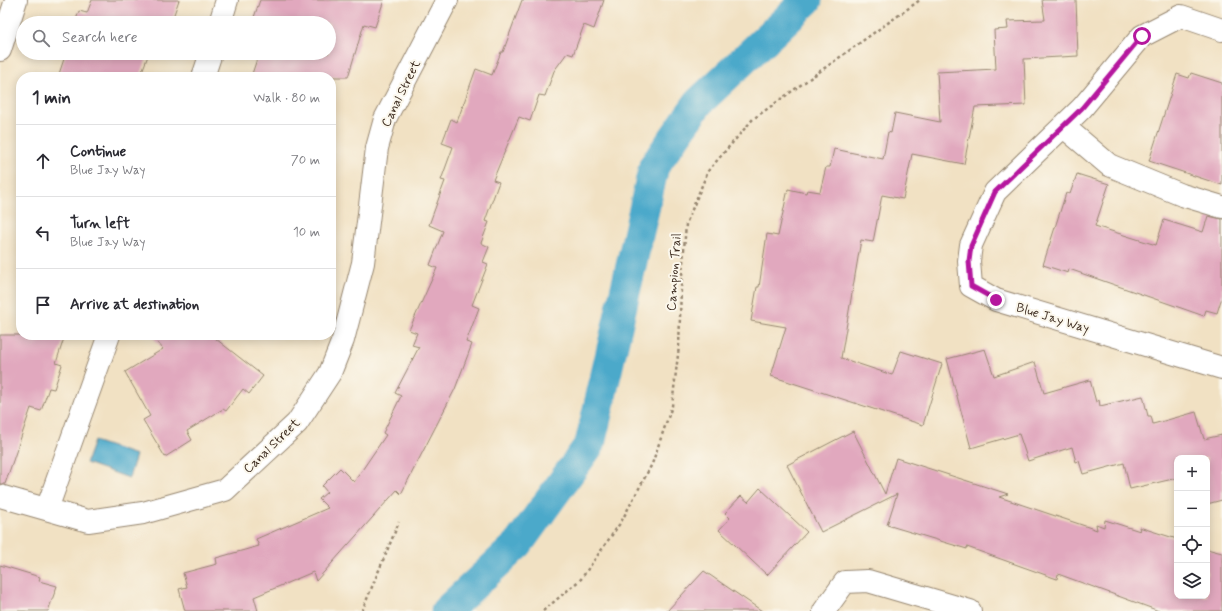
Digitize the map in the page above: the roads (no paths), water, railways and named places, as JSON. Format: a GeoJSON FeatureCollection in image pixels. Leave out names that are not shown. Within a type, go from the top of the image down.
{"type":"FeatureCollection","features":[{"type":"Feature","properties":{"kind":"street"},"geometry":{"type":"LineString","coordinates":[[1,46],[16,0]]}},
{"type":"Feature","properties":{"kind":"street"},"geometry":{"type":"LineString","coordinates":[[222,16],[227,0]]}},
{"type":"Feature","properties":{"kind":"street","name":"Canal Street"},"geometry":{"type":"LineString","coordinates":[[0,496],[88,521],[143,512],[225,490],[297,423],[330,373],[343,340],[363,263],[377,148],[385,119],[447,0]]}},
{"type":"Feature","properties":{"kind":"street","name":"Blue Jay Way"},"geometry":{"type":"LineString","coordinates":[[1222,30],[1181,16],[1142,36],[1082,108],[995,192],[971,246],[969,261],[971,286],[996,300],[1222,368]]}},
{"type":"Feature","properties":{"kind":"street"},"geometry":{"type":"LineString","coordinates":[[204,72],[208,60]]}},
{"type":"Feature","properties":{"kind":"street"},"geometry":{"type":"LineString","coordinates":[[1062,126],[1109,165],[1182,195],[1222,207]]}},
{"type":"Feature","properties":{"kind":"street"},"geometry":{"type":"LineString","coordinates":[[47,509],[107,340]]}},
{"type":"Feature","properties":{"kind":"street"},"geometry":{"type":"LineString","coordinates":[[824,611],[844,582],[868,581],[970,611]]}},
{"type":"Feature","properties":{"kind":"water"},"geometry":{"type":"Polygon","coordinates":[[[94,441],[136,455],[129,478],[86,463],[94,441]]]}},
{"type":"Feature","properties":{"kind":"waterway"},"geometry":{"type":"LineString","coordinates":[[446,611],[518,544],[590,444],[654,166],[699,102],[807,0]]}}]}
